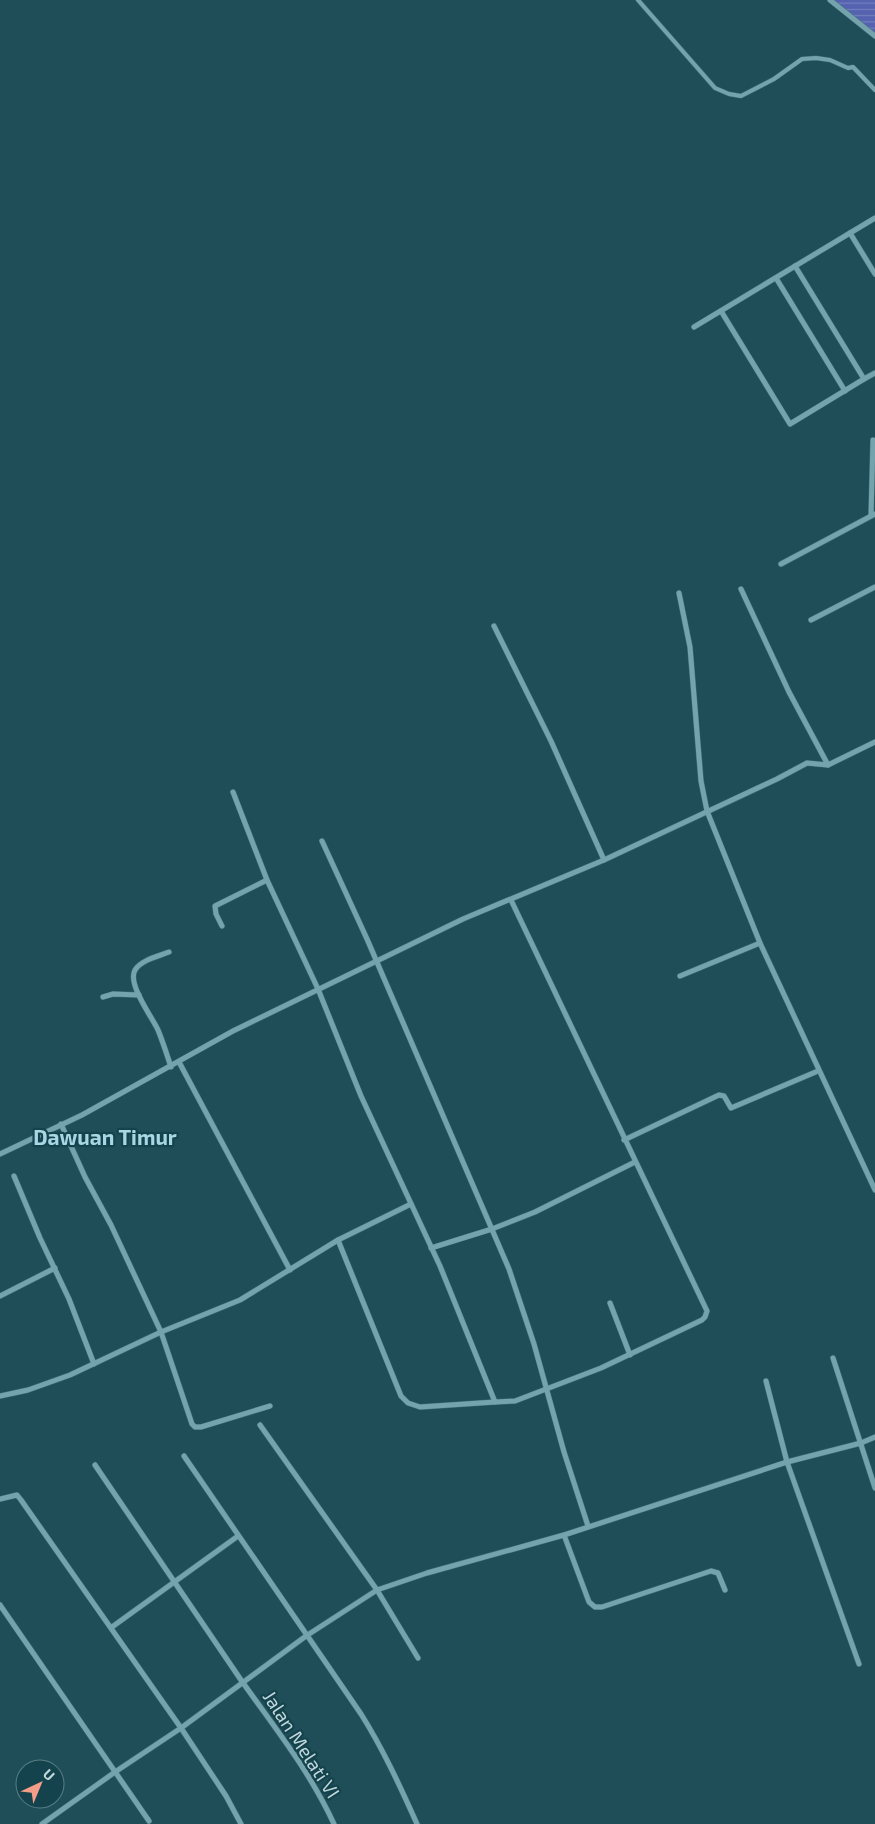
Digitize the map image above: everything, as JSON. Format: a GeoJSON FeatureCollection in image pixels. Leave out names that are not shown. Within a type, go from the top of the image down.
{"type":"FeatureCollection","features":[{"type":"Feature","properties":{"kind":"street"},"geometry":{"type":"LineString","coordinates":[[830,0],[875,36]]}},
{"type":"Feature","properties":{"kind":"street"},"geometry":{"type":"LineString","coordinates":[[694,327],[875,218]]}},
{"type":"Feature","properties":{"kind":"street"},"geometry":{"type":"LineString","coordinates":[[850,233],[875,274]]}},
{"type":"Feature","properties":{"kind":"street"},"geometry":{"type":"LineString","coordinates":[[795,266],[864,379]]}},
{"type":"Feature","properties":{"kind":"street"},"geometry":{"type":"LineString","coordinates":[[776,278],[845,391]]}},
{"type":"Feature","properties":{"kind":"street"},"geometry":{"type":"LineString","coordinates":[[721,311],[790,424],[875,373]]}},
{"type":"Feature","properties":{"kind":"street"},"geometry":{"type":"LineString","coordinates":[[781,564],[873,515],[873,440],[875,444]]}},
{"type":"Feature","properties":{"kind":"street"},"geometry":{"type":"LineString","coordinates":[[811,620],[875,587]]}},
{"type":"Feature","properties":{"kind":"street"},"geometry":{"type":"LineString","coordinates":[[741,589],[789,692],[828,765]]}},
{"type":"Feature","properties":{"kind":"street"},"geometry":{"type":"LineString","coordinates":[[678,593],[690,647],[701,781],[707,811],[760,943],[875,1190]]}},
{"type":"Feature","properties":{"kind":"street"},"geometry":{"type":"LineString","coordinates":[[494,626],[551,742],[604,860]]}},
{"type":"Feature","properties":{"kind":"street"},"geometry":{"type":"LineString","coordinates":[[0,1154],[171,1067],[233,1031],[463,919],[604,860],[777,779],[807,763],[828,765],[875,742]]}},
{"type":"Feature","properties":{"kind":"street"},"geometry":{"type":"LineString","coordinates":[[233,792],[267,880],[318,989],[360,1096],[431,1248],[495,1402]]}},
{"type":"Feature","properties":{"kind":"street"},"geometry":{"type":"LineString","coordinates":[[322,841],[377,960],[509,1269],[548,1389],[564,1452],[588,1526]]}},
{"type":"Feature","properties":{"kind":"street"},"geometry":{"type":"LineString","coordinates":[[222,926],[216,914],[216,906],[267,880]]}},
{"type":"Feature","properties":{"kind":"street"},"geometry":{"type":"LineString","coordinates":[[338,1240],[401,1396],[408,1404],[420,1407],[515,1401],[601,1368],[705,1317],[707,1311],[511,900]]}},
{"type":"Feature","properties":{"kind":"street"},"geometry":{"type":"LineString","coordinates":[[680,976],[760,943]]}},
{"type":"Feature","properties":{"kind":"street"},"geometry":{"type":"LineString","coordinates":[[169,952],[142,963],[135,970],[134,979],[139,995],[157,1028],[171,1067]]}},
{"type":"Feature","properties":{"kind":"street"},"geometry":{"type":"LineString","coordinates":[[103,997],[113,994],[139,995]]}},
{"type":"Feature","properties":{"kind":"street"},"geometry":{"type":"LineString","coordinates":[[179,1062],[290,1270]]}},
{"type":"Feature","properties":{"kind":"street"},"geometry":{"type":"LineString","coordinates":[[624,1140],[719,1095],[724,1096],[731,1108],[818,1070]]}},
{"type":"Feature","properties":{"kind":"street"},"geometry":{"type":"LineString","coordinates":[[61,1124],[161,1332],[193,1425],[201,1427],[270,1406]]}},
{"type":"Feature","properties":{"kind":"street"},"geometry":{"type":"LineString","coordinates":[[431,1248],[492,1229],[536,1212],[635,1162]]}},
{"type":"Feature","properties":{"kind":"street"},"geometry":{"type":"LineString","coordinates":[[14,1176],[40,1238],[69,1299],[94,1364]]}},
{"type":"Feature","properties":{"kind":"street"},"geometry":{"type":"LineString","coordinates":[[0,1396],[28,1390],[70,1375],[161,1332],[240,1300],[338,1240],[411,1204]]}},
{"type":"Feature","properties":{"kind":"street"},"geometry":{"type":"LineString","coordinates":[[0,1296],[55,1268]]}},
{"type":"Feature","properties":{"kind":"street"},"geometry":{"type":"LineString","coordinates":[[610,1303],[630,1355]]}},
{"type":"Feature","properties":{"kind":"street"},"geometry":{"type":"LineString","coordinates":[[833,1358],[875,1488]]}},
{"type":"Feature","properties":{"kind":"street"},"geometry":{"type":"LineString","coordinates":[[766,1380],[786,1462],[859,1664]]}},
{"type":"Feature","properties":{"kind":"street"},"geometry":{"type":"LineString","coordinates":[[260,1425],[377,1590],[418,1658]]}},
{"type":"Feature","properties":{"kind":"street"},"geometry":{"type":"LineString","coordinates":[[42,1824],[114,1772],[181,1728],[306,1636],[377,1590],[427,1573],[564,1535],[786,1462],[861,1443],[875,1437]]}},
{"type":"Feature","properties":{"kind":"street"},"geometry":{"type":"LineString","coordinates":[[184,1456],[361,1714],[379,1743],[417,1824]]}},
{"type":"Feature","properties":{"kind":"street","name":"Jalan Melati VI"},"geometry":{"type":"LineString","coordinates":[[95,1465],[313,1782],[334,1824]]}},
{"type":"Feature","properties":{"kind":"street"},"geometry":{"type":"LineString","coordinates":[[0,1499],[16,1495],[21,1500],[112,1627],[181,1728],[226,1796],[241,1824]]}},
{"type":"Feature","properties":{"kind":"street"},"geometry":{"type":"LineString","coordinates":[[564,1535],[589,1602],[595,1607],[602,1607],[710,1571],[718,1573],[725,1590]]}},
{"type":"Feature","properties":{"kind":"street"},"geometry":{"type":"LineString","coordinates":[[112,1627],[238,1536]]}},
{"type":"Feature","properties":{"kind":"street"},"geometry":{"type":"LineString","coordinates":[[0,1605],[149,1821]]}},
{"type":"Feature","properties":{"kind":"lane"},"geometry":{"type":"LineString","coordinates":[[638,0],[715,88],[729,94],[741,96],[774,80],[802,59],[816,58],[830,60],[848,68],[853,67],[875,90]]}},
{"type":"Feature","properties":{"kind":"water"},"geometry":{"type":"Polygon","coordinates":[[[830,0],[875,0],[875,36],[830,0]]]}},
{"type":"Feature","properties":{"kind":"district","name":"Dawuan Timur"},"geometry":{"type":"Point","coordinates":[105,1136]}}]}
